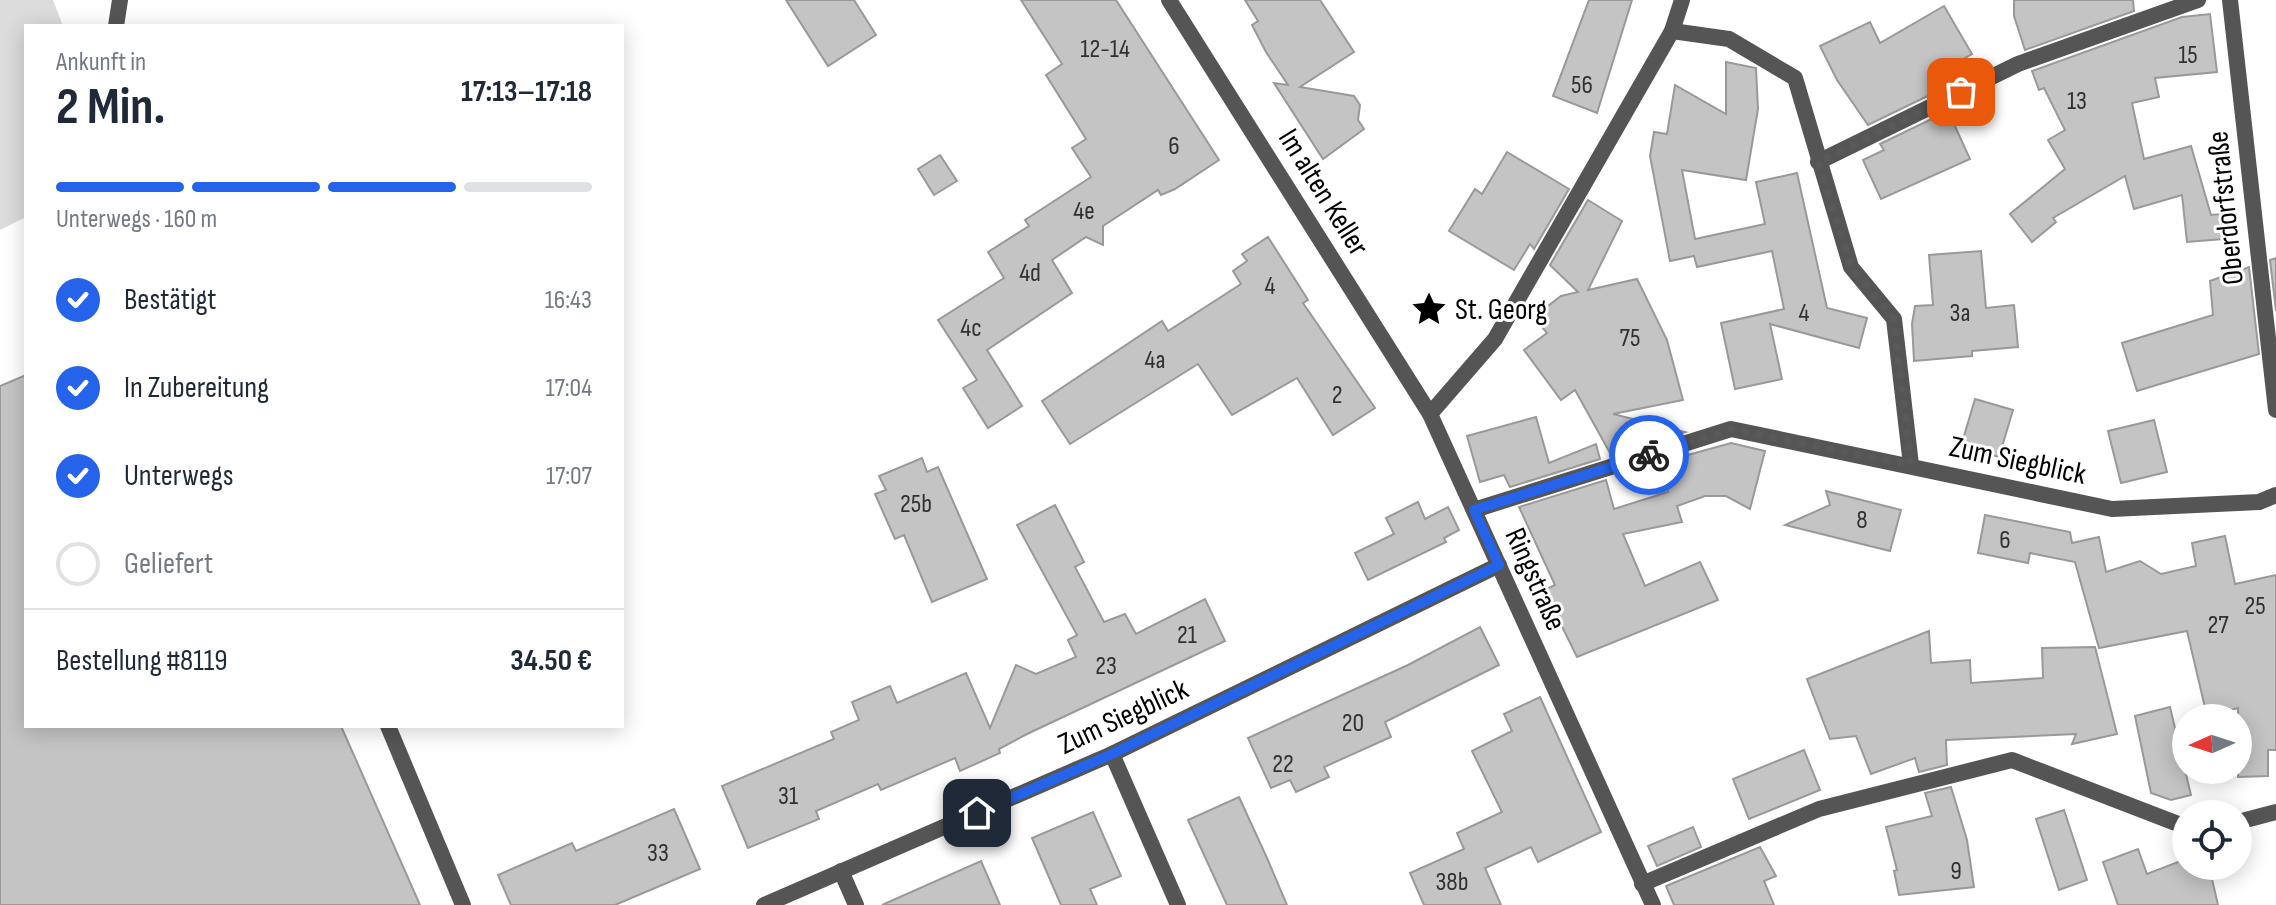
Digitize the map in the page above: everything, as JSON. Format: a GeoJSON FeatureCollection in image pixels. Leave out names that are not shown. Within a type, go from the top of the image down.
{"type":"FeatureCollection","features":[{"type":"Feature","properties":{"kind":"street"},"geometry":{"type":"LineString","coordinates":[[116,24],[120,0]]}},
{"type":"Feature","properties":{"kind":"street","name":"Im alten Keller"},"geometry":{"type":"LineString","coordinates":[[1169,0],[1430,414]]}},
{"type":"Feature","properties":{"kind":"street"},"geometry":{"type":"LineString","coordinates":[[1430,414],[1495,339],[1672,31],[1682,0]]}},
{"type":"Feature","properties":{"kind":"street"},"geometry":{"type":"LineString","coordinates":[[1818,162],[2018,64],[2198,0]]}},
{"type":"Feature","properties":{"kind":"street","name":"Oberdorfstraße"},"geometry":{"type":"LineString","coordinates":[[2230,0],[2276,410]]}},
{"type":"Feature","properties":{"kind":"street"},"geometry":{"type":"LineString","coordinates":[[1672,31],[1729,39],[1795,78],[1851,267],[1894,319],[1911,465]]}},
{"type":"Feature","properties":{"kind":"street","name":"Ringstraße"},"geometry":{"type":"LineString","coordinates":[[1430,414],[1653,905]]}},
{"type":"Feature","properties":{"kind":"street","name":"Zum Siegblick"},"geometry":{"type":"LineString","coordinates":[[1474,510],[1731,429],[2112,509],[2259,502],[2276,495]]}},
{"type":"Feature","properties":{"kind":"street","name":"Zum Siegblick"},"geometry":{"type":"LineString","coordinates":[[764,905],[1112,754],[1499,565]]}},
{"type":"Feature","properties":{"kind":"street"},"geometry":{"type":"LineString","coordinates":[[389,728],[463,905]]}},
{"type":"Feature","properties":{"kind":"street"},"geometry":{"type":"LineString","coordinates":[[1112,754],[1178,905]]}},
{"type":"Feature","properties":{"kind":"street"},"geometry":{"type":"LineString","coordinates":[[1642,884],[1819,809],[2012,760],[2172,822]]}},
{"type":"Feature","properties":{"kind":"street"},"geometry":{"type":"LineString","coordinates":[[2252,818],[2276,812]]}},
{"type":"Feature","properties":{"kind":"street"},"geometry":{"type":"LineString","coordinates":[[841,871],[856,905]]}},
{"type":"Feature","properties":{"kind":"shaded area"},"geometry":{"type":"Polygon","coordinates":[[[0,0],[53,0],[62,24],[24,24],[24,218],[0,230],[0,0]]]}},
{"type":"Feature","properties":{"kind":"building"},"geometry":{"type":"Polygon","coordinates":[[[786,0],[854,0],[876,35],[828,66],[786,0]]]}},
{"type":"Feature","properties":{"kind":"building"},"geometry":{"type":"Polygon","coordinates":[[[1021,0],[1116,0],[1219,160],[1175,189],[1161,195],[1158,190],[1103,226],[1103,245],[1086,237],[1052,260],[1072,293],[987,350],[1022,406],[988,428],[963,388],[977,380],[938,320],[1004,278],[988,252],[1029,226],[1025,220],[1091,177],[1072,148],[1086,139],[1046,75],[1062,64],[1021,0]]]}},
{"type":"Feature","properties":{"kind":"building"},"geometry":{"type":"Polygon","coordinates":[[[1245,0],[1320,0],[1354,52],[1300,87],[1354,96],[1360,105],[1358,120],[1364,129],[1323,159],[1274,83],[1288,85],[1252,25],[1258,21],[1245,0]]]}},
{"type":"Feature","properties":{"kind":"building"},"geometry":{"type":"Polygon","coordinates":[[[1589,0],[1632,0],[1597,113],[1553,96],[1589,0]]]}},
{"type":"Feature","properties":{"kind":"building"},"geometry":{"type":"Polygon","coordinates":[[[2014,0],[2133,0],[2134,11],[2025,50],[2014,16],[2014,0]]]}},
{"type":"Feature","properties":{"kind":"building"},"geometry":{"type":"Polygon","coordinates":[[[1944,6],[1972,54],[1929,78],[1938,91],[1868,125],[1837,80],[1820,46],[1870,22],[1880,43],[1944,6]]]}},
{"type":"Feature","properties":{"kind":"building"},"geometry":{"type":"Polygon","coordinates":[[[2210,14],[2217,72],[2155,78],[2159,97],[2132,103],[2144,159],[2191,146],[2211,215],[2221,214],[2223,239],[2187,242],[2182,195],[2134,209],[2125,176],[2053,218],[2056,222],[2032,242],[2010,214],[2065,169],[2048,140],[2065,130],[2044,88],[2039,90],[2032,71],[2182,17],[2210,14]]]}},
{"type":"Feature","properties":{"kind":"building"},"geometry":{"type":"Polygon","coordinates":[[[1726,62],[1756,68],[1758,109],[1746,180],[1682,170],[1695,239],[1765,224],[1756,182],[1797,173],[1827,308],[1867,318],[1859,348],[1770,324],[1782,379],[1735,389],[1721,323],[1784,309],[1772,251],[1697,267],[1694,256],[1670,261],[1650,156],[1654,132],[1667,134],[1675,85],[1726,114],[1726,62]]]}},
{"type":"Feature","properties":{"kind":"building"},"geometry":{"type":"Polygon","coordinates":[[[1948,111],[1970,159],[1881,199],[1863,160],[1884,150],[1880,144],[1948,111]]]}},
{"type":"Feature","properties":{"kind":"building"},"geometry":{"type":"Polygon","coordinates":[[[1507,152],[1569,189],[1534,249],[1530,244],[1514,270],[1449,231],[1475,189],[1482,194],[1507,152]]]}},
{"type":"Feature","properties":{"kind":"building"},"geometry":{"type":"Polygon","coordinates":[[[940,155],[957,181],[934,195],[918,169],[940,155]]]}},
{"type":"Feature","properties":{"kind":"building"},"geometry":{"type":"Polygon","coordinates":[[[1588,200],[1622,221],[1588,290],[1637,279],[1667,340],[1683,400],[1613,414],[1685,432],[1653,442],[1651,437],[1610,453],[1575,390],[1561,400],[1524,350],[1547,333],[1534,317],[1561,296],[1578,292],[1550,265],[1588,200]]]}},
{"type":"Feature","properties":{"kind":"building"},"geometry":{"type":"Polygon","coordinates":[[[1268,237],[1308,300],[1303,303],[1375,408],[1333,435],[1297,378],[1232,415],[1198,364],[1070,444],[1042,401],[1162,321],[1168,331],[1241,284],[1233,271],[1247,261],[1242,254],[1268,237]]]}},
{"type":"Feature","properties":{"kind":"building"},"geometry":{"type":"Polygon","coordinates":[[[1981,251],[1986,308],[2014,305],[2018,347],[1972,351],[1972,356],[1914,361],[1912,324],[1915,306],[1933,305],[1929,255],[1981,251]]]}},
{"type":"Feature","properties":{"kind":"building"},"geometry":{"type":"Polygon","coordinates":[[[2276,258],[2276,311],[2270,260],[2276,258]]]}},
{"type":"Feature","properties":{"kind":"building"},"geometry":{"type":"Polygon","coordinates":[[[2249,267],[2259,354],[2137,391],[2122,343],[2213,315],[2210,281],[2249,267]]]}},
{"type":"Feature","properties":{"kind":"building"},"geometry":{"type":"Polygon","coordinates":[[[24,376],[24,728],[342,728],[420,905],[0,905],[0,386],[24,376]]]}},
{"type":"Feature","properties":{"kind":"building"},"geometry":{"type":"Polygon","coordinates":[[[1975,399],[2013,410],[1999,457],[1961,446],[1975,399]]]}},
{"type":"Feature","properties":{"kind":"building"},"geometry":{"type":"Polygon","coordinates":[[[1536,417],[1549,463],[1596,444],[1600,459],[1510,487],[1504,475],[1480,482],[1467,436],[1536,417]]]}},
{"type":"Feature","properties":{"kind":"building"},"geometry":{"type":"Polygon","coordinates":[[[2154,420],[2167,472],[2121,483],[2108,431],[2154,420]]]}},
{"type":"Feature","properties":{"kind":"building"},"geometry":{"type":"Polygon","coordinates":[[[1731,443],[1765,451],[1750,509],[1726,496],[1705,496],[1677,506],[1682,522],[1623,534],[1645,586],[1700,562],[1718,600],[1577,657],[1544,590],[1555,585],[1519,507],[1606,480],[1614,509],[1668,492],[1659,463],[1731,443]]]}},
{"type":"Feature","properties":{"kind":"building"},"geometry":{"type":"Polygon","coordinates":[[[922,458],[927,472],[938,467],[987,579],[932,602],[904,535],[895,539],[875,494],[886,490],[879,476],[922,458]]]}},
{"type":"Feature","properties":{"kind":"building"},"geometry":{"type":"Polygon","coordinates":[[[1826,491],[1901,510],[1890,551],[1785,525],[1830,505],[1826,491]]]}},
{"type":"Feature","properties":{"kind":"building"},"geometry":{"type":"Polygon","coordinates":[[[1418,502],[1425,519],[1448,507],[1459,530],[1444,538],[1446,542],[1368,580],[1355,553],[1394,534],[1386,518],[1418,502]]]}},
{"type":"Feature","properties":{"kind":"building"},"geometry":{"type":"Polygon","coordinates":[[[1055,505],[1084,562],[1075,567],[1104,622],[1125,614],[1136,634],[1205,599],[1225,641],[1027,734],[999,749],[1000,753],[960,771],[955,758],[881,790],[878,784],[816,811],[819,819],[748,848],[722,786],[834,739],[831,732],[859,720],[852,702],[890,686],[897,703],[966,673],[990,728],[1016,665],[1036,674],[1076,657],[1068,640],[1077,635],[1017,525],[1055,505]]]}},
{"type":"Feature","properties":{"kind":"building"},"geometry":{"type":"Polygon","coordinates":[[[1985,515],[2070,532],[2072,543],[2099,537],[2106,572],[2140,561],[2161,574],[2196,566],[2192,543],[2225,536],[2235,584],[2276,575],[2276,750],[2268,750],[2268,776],[2252,777],[2252,704],[2204,704],[2187,631],[2099,648],[2075,562],[2030,553],[2028,563],[1978,553],[1985,515]]]}},
{"type":"Feature","properties":{"kind":"building"},"geometry":{"type":"Polygon","coordinates":[[[1480,627],[1499,665],[1385,722],[1391,737],[1324,767],[1329,777],[1296,792],[1290,780],[1271,788],[1248,738],[1408,665],[1480,627]]]}},
{"type":"Feature","properties":{"kind":"building"},"geometry":{"type":"Polygon","coordinates":[[[1929,631],[1931,663],[1970,660],[1971,683],[2043,678],[2042,648],[2095,647],[2117,734],[2072,744],[2076,734],[1946,740],[1947,765],[1919,772],[1915,758],[1871,774],[1856,736],[1830,739],[1807,679],[1929,631]]]}},
{"type":"Feature","properties":{"kind":"building"},"geometry":{"type":"Polygon","coordinates":[[[1540,697],[1601,832],[1538,862],[1531,847],[1485,868],[1501,905],[1424,905],[1410,873],[1464,849],[1457,833],[1502,812],[1472,751],[1512,731],[1504,714],[1540,697]]]}},
{"type":"Feature","properties":{"kind":"building"},"geometry":{"type":"Polygon","coordinates":[[[2170,707],[2172,784],[2188,784],[2191,795],[2171,800],[2151,793],[2135,716],[2170,707]]]}},
{"type":"Feature","properties":{"kind":"building"},"geometry":{"type":"Polygon","coordinates":[[[1804,750],[1820,790],[1749,819],[1733,779],[1804,750]]]}},
{"type":"Feature","properties":{"kind":"building"},"geometry":{"type":"Polygon","coordinates":[[[1951,787],[1967,840],[1974,887],[1899,895],[1894,871],[1897,870],[1886,827],[1932,816],[1925,793],[1951,787]]]}},
{"type":"Feature","properties":{"kind":"building"},"geometry":{"type":"Polygon","coordinates":[[[1239,797],[1287,905],[1227,905],[1188,820],[1239,797]]]}},
{"type":"Feature","properties":{"kind":"building"},"geometry":{"type":"Polygon","coordinates":[[[674,809],[700,869],[615,905],[511,905],[498,875],[572,843],[576,851],[674,809]]]}},
{"type":"Feature","properties":{"kind":"building"},"geometry":{"type":"Polygon","coordinates":[[[2064,810],[2087,880],[2059,890],[2036,819],[2064,810]]]}},
{"type":"Feature","properties":{"kind":"building"},"geometry":{"type":"Polygon","coordinates":[[[1093,812],[1121,876],[1090,889],[1097,905],[1061,905],[1032,838],[1093,812]]]}},
{"type":"Feature","properties":{"kind":"building"},"geometry":{"type":"Polygon","coordinates":[[[1693,827],[1701,847],[1657,866],[1648,846],[1693,827]]]}},
{"type":"Feature","properties":{"kind":"building"},"geometry":{"type":"Polygon","coordinates":[[[1760,847],[1776,876],[1764,881],[1774,905],[1674,905],[1666,886],[1760,847]]]}},
{"type":"Feature","properties":{"kind":"building"},"geometry":{"type":"Polygon","coordinates":[[[2138,849],[2147,874],[2172,864],[2172,880],[2212,880],[2218,905],[2118,905],[2103,862],[2138,849]]]}},
{"type":"Feature","properties":{"kind":"building"},"geometry":{"type":"Polygon","coordinates":[[[981,861],[1000,905],[882,905],[981,861]]]}},
{"type":"Feature","properties":{"kind":"way so far"},"geometry":{"type":"LineString","coordinates":[[1649,455],[1731,429],[1911,465],[1894,319],[1851,267],[1818,162],[1961,92]]}},
{"type":"Feature","properties":{"kind":"place","name":"St. Georg"},"geometry":{"type":"Point","coordinates":[1429,309]}},
{"type":"Feature","properties":{"kind":"route"},"geometry":{"type":"LineString","coordinates":[[977,813],[1112,754],[1499,565],[1474,510],[1649,455]]}}]}
